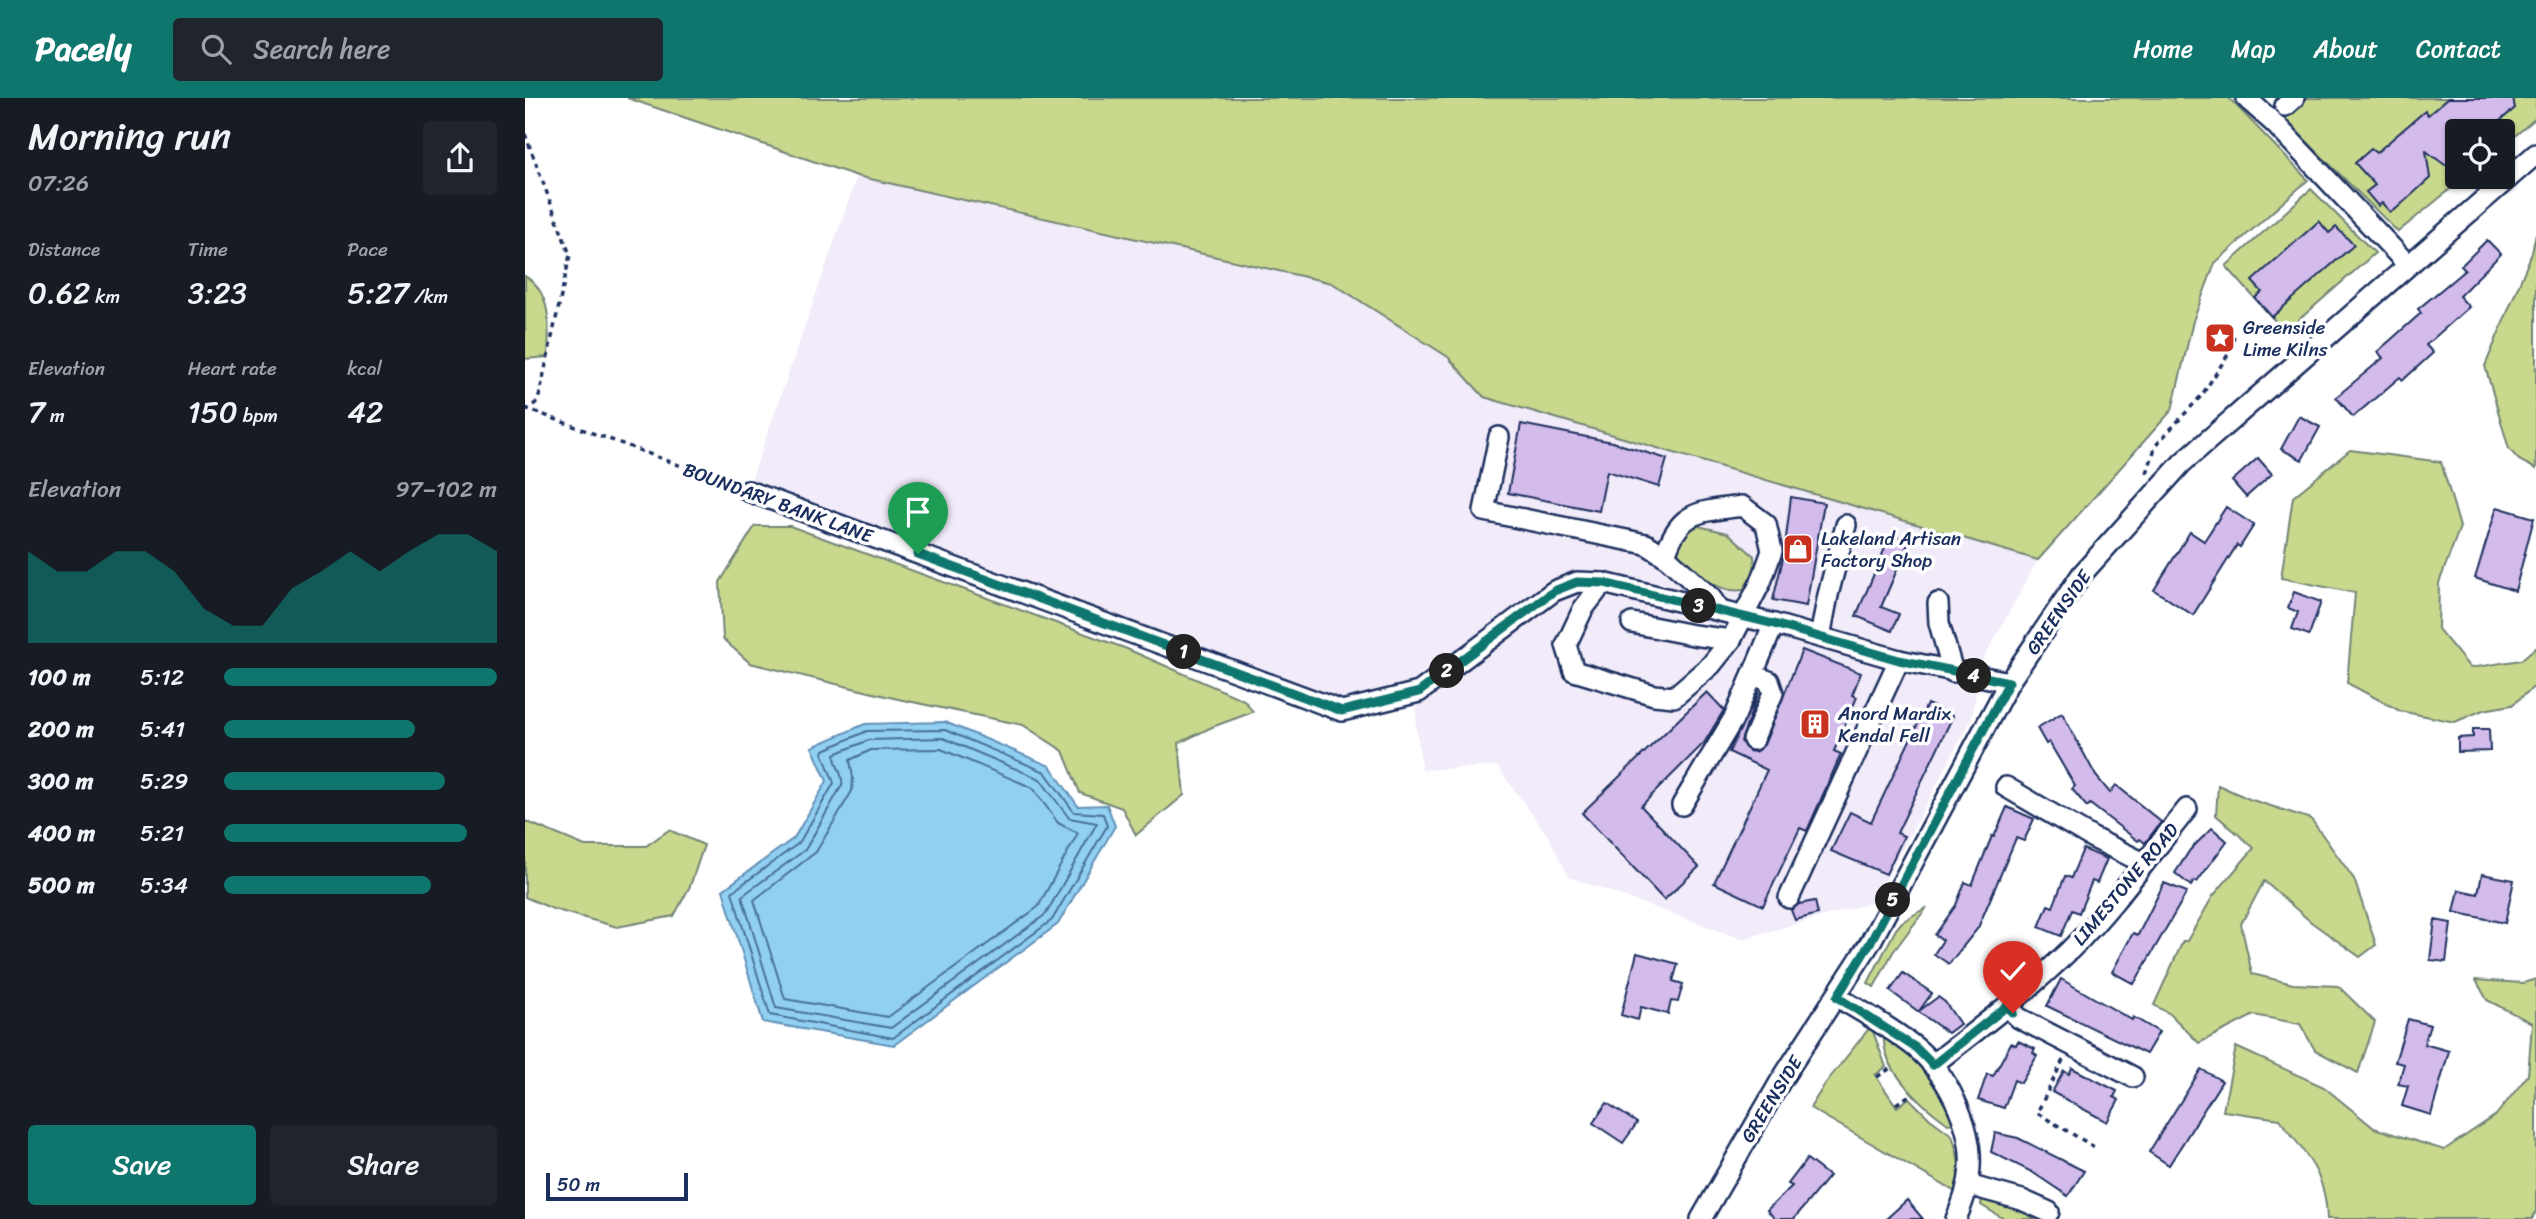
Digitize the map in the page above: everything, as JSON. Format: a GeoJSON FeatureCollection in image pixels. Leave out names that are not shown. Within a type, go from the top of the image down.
{"type":"FeatureCollection","features":[{"type":"Feature","properties":{"kind":"street"},"geometry":{"type":"LineString","coordinates":[[2246,98],[2275,124],[2408,265]]}},
{"type":"Feature","properties":{"kind":"street","name":"GREENSIDE"},"geometry":{"type":"LineString","coordinates":[[1701,1219],[1773,1093],[1870,943],[2009,682],[2082,574],[2182,463],[2536,154]]}},
{"type":"Feature","properties":{"kind":"street"},"geometry":{"type":"LineString","coordinates":[[1499,438],[1484,511],[1646,544],[1665,556],[1711,598],[1720,611]]}},
{"type":"Feature","properties":{"kind":"street","name":"BOUNDARY BANK LANE"},"geometry":{"type":"LineString","coordinates":[[748,491],[1342,711],[1419,692],[1554,591],[1577,582],[1604,583],[1774,624],[1899,660],[2009,682]]}},
{"type":"Feature","properties":{"kind":"street"},"geometry":{"type":"LineString","coordinates":[[1604,583],[1583,609],[1566,645],[1574,671],[1654,695],[1674,697],[1710,665],[1731,640],[1760,585],[1772,551],[1766,524],[1742,506],[1698,512],[1673,531],[1665,556]]}},
{"type":"Feature","properties":{"kind":"street"},"geometry":{"type":"LineString","coordinates":[[1821,637],[1828,596],[1846,525]]}},
{"type":"Feature","properties":{"kind":"street"},"geometry":{"type":"LineString","coordinates":[[1938,603],[1940,624],[1953,672]]}},
{"type":"Feature","properties":{"kind":"street"},"geometry":{"type":"LineString","coordinates":[[1632,623],[1731,640]]}},
{"type":"Feature","properties":{"kind":"street"},"geometry":{"type":"LineString","coordinates":[[1682,805],[1735,716],[1774,624]]}},
{"type":"Feature","properties":{"kind":"street"},"geometry":{"type":"LineString","coordinates":[[1789,898],[1899,660]]}},
{"type":"Feature","properties":{"kind":"street"},"geometry":{"type":"LineString","coordinates":[[1752,675],[1769,681],[1773,693],[1753,740]]}},
{"type":"Feature","properties":{"kind":"street"},"geometry":{"type":"LineString","coordinates":[[2005,787],[2093,838],[2144,863]]}},
{"type":"Feature","properties":{"kind":"street","name":"LIMESTONE ROAD"},"geometry":{"type":"LineString","coordinates":[[1933,1065],[2007,1006],[2073,947],[2109,908],[2187,808]]}},
{"type":"Feature","properties":{"kind":"street"},"geometry":{"type":"LineString","coordinates":[[1837,997],[1916,1048],[1933,1065],[1953,1099],[1964,1126],[1970,1153],[1968,1185],[1956,1219]]}},
{"type":"Feature","properties":{"kind":"street"},"geometry":{"type":"LineString","coordinates":[[2007,1006],[2019,1018],[2133,1077]]}},
{"type":"Feature","properties":{"kind":"street"},"geometry":{"type":"LineString","coordinates":[[1968,1185],[2022,1200],[2049,1212]]}},
{"type":"Feature","properties":{"kind":"path"},"geometry":{"type":"LineString","coordinates":[[525,134],[570,256],[538,401],[526,409]]}},
{"type":"Feature","properties":{"kind":"path"},"geometry":{"type":"LineString","coordinates":[[2144,482],[2156,445],[2202,395],[2229,353],[2234,336],[2230,332]]}},
{"type":"Feature","properties":{"kind":"path","name":"BOUNDARY BANK LANE"},"geometry":{"type":"LineString","coordinates":[[526,409],[748,491]]}},
{"type":"Feature","properties":{"kind":"path"},"geometry":{"type":"LineString","coordinates":[[1877,1077],[1891,1068]]}},
{"type":"Feature","properties":{"kind":"path"},"geometry":{"type":"LineString","coordinates":[[2059,1068],[2037,1113],[2096,1147]]}},
{"type":"Feature","properties":{"kind":"path"},"geometry":{"type":"LineString","coordinates":[[1896,1104],[1910,1095]]}},
{"type":"Feature","properties":{"kind":"shaded area"},"geometry":{"type":"Polygon","coordinates":[[[857,176],[1332,283],[1448,357],[1484,397],[2038,560],[1982,661],[1971,720],[1874,902],[1742,939],[1569,877],[1548,836],[1497,766],[1422,770],[1416,726],[1417,682],[1362,693],[1340,702],[750,484],[857,176]]]}},
{"type":"Feature","properties":{"kind":"green space"},"geometry":{"type":"Polygon","coordinates":[[[627,98],[2229,98],[2308,180],[2215,263],[2193,321],[2172,410],[2038,560],[1484,397],[1448,357],[1332,283],[857,176],[627,98]]]}},
{"type":"Feature","properties":{"kind":"green space"},"geometry":{"type":"Polygon","coordinates":[[[2301,98],[2536,98],[2536,118],[2515,136],[2515,119],[2445,119],[2445,189],[2450,189],[2398,232],[2280,115],[2301,98]]]}},
{"type":"Feature","properties":{"kind":"green space"},"geometry":{"type":"Polygon","coordinates":[[[2311,189],[2375,253],[2285,332],[2226,266],[2311,189]]]}},
{"type":"Feature","properties":{"kind":"green space"},"geometry":{"type":"Polygon","coordinates":[[[2536,233],[2536,469],[2519,460],[2509,449],[2485,366],[2532,253],[2536,233]]]}},
{"type":"Feature","properties":{"kind":"green space"},"geometry":{"type":"Polygon","coordinates":[[[525,276],[541,292],[545,302],[549,324],[548,357],[525,359],[525,276]]]}},
{"type":"Feature","properties":{"kind":"green space"},"geometry":{"type":"Polygon","coordinates":[[[2350,450],[2441,462],[2460,527],[2439,583],[2438,629],[2470,668],[2521,660],[2536,647],[2536,685],[2512,705],[2483,710],[2455,722],[2400,711],[2347,683],[2355,593],[2281,578],[2293,497],[2350,450]]]}},
{"type":"Feature","properties":{"kind":"green space"},"geometry":{"type":"Polygon","coordinates":[[[755,526],[790,526],[1127,649],[1244,700],[1253,712],[1179,743],[1184,795],[1136,835],[1122,808],[1080,793],[1063,751],[1023,725],[898,699],[750,663],[723,639],[720,582],[755,526]]]}},
{"type":"Feature","properties":{"kind":"green space"},"geometry":{"type":"Polygon","coordinates":[[[1698,526],[1728,533],[1754,556],[1755,570],[1743,590],[1724,589],[1716,585],[1678,556],[1679,544],[1689,527],[1698,526]]]}},
{"type":"Feature","properties":{"kind":"green space"},"geometry":{"type":"Polygon","coordinates":[[[2218,785],[2249,799],[2311,819],[2354,879],[2376,945],[2360,957],[2311,922],[2264,881],[2241,924],[2252,974],[2293,984],[2338,986],[2375,1022],[2358,1073],[2315,1050],[2300,1024],[2254,1015],[2199,1043],[2170,1014],[2154,1005],[2183,941],[2187,941],[2213,896],[2254,848],[2216,815],[2218,785]]]}},
{"type":"Feature","properties":{"kind":"green space"},"geometry":{"type":"Polygon","coordinates":[[[525,821],[585,846],[646,846],[669,830],[704,845],[690,886],[674,916],[617,927],[553,909],[525,897],[525,821]]]}},
{"type":"Feature","properties":{"kind":"green space"},"geometry":{"type":"Polygon","coordinates":[[[1927,907],[1893,952],[1874,987],[1868,983],[1896,929],[1902,922],[1927,907]]]}},
{"type":"Feature","properties":{"kind":"green space"},"geometry":{"type":"Polygon","coordinates":[[[2536,979],[2536,1212],[2532,1219],[2327,1219],[2319,1176],[2280,1119],[2223,1111],[2236,1047],[2324,1087],[2374,1128],[2444,1150],[2496,1115],[2528,1075],[2532,1023],[2487,1000],[2476,980],[2523,983],[2536,979]]]}},
{"type":"Feature","properties":{"kind":"green space"},"geometry":{"type":"Polygon","coordinates":[[[1871,1026],[1886,1067],[1875,1075],[1897,1107],[1909,1098],[1930,1119],[1952,1135],[1959,1171],[1954,1191],[1810,1108],[1825,1084],[1871,1026]]]}},
{"type":"Feature","properties":{"kind":"green space"},"geometry":{"type":"Polygon","coordinates":[[[1884,1035],[1908,1054],[1926,1074],[1941,1096],[1954,1123],[1948,1124],[1905,1086],[1889,1061],[1884,1035]]]}},
{"type":"Feature","properties":{"kind":"green space"},"geometry":{"type":"Polygon","coordinates":[[[1982,1197],[2045,1219],[2004,1219],[1981,1205],[1982,1197]]]}},
{"type":"Feature","properties":{"kind":"water"},"geometry":{"type":"Polygon","coordinates":[[[945,722],[1050,766],[1078,806],[1107,805],[1115,826],[1058,924],[894,1045],[763,1022],[723,890],[794,838],[827,781],[812,747],[865,724],[945,722]]]}},
{"type":"Feature","properties":{"kind":"building"},"geometry":{"type":"Polygon","coordinates":[[[2448,98],[2513,98],[2515,108],[2502,119],[2445,119],[2445,165],[2426,151],[2430,178],[2390,212],[2382,203],[2378,206],[2366,192],[2375,185],[2355,163],[2371,149],[2376,153],[2425,111],[2428,115],[2448,98]]]}},
{"type":"Feature","properties":{"kind":"building"},"geometry":{"type":"Polygon","coordinates":[[[2319,221],[2329,233],[2336,227],[2354,245],[2272,317],[2255,298],[2262,292],[2252,281],[2319,221]]]}},
{"type":"Feature","properties":{"kind":"building"},"geometry":{"type":"Polygon","coordinates":[[[2487,240],[2501,254],[2459,296],[2469,307],[2426,345],[2433,353],[2403,380],[2400,377],[2353,417],[2336,397],[2383,358],[2377,352],[2421,313],[2418,309],[2465,270],[2461,266],[2487,240]]]}},
{"type":"Feature","properties":{"kind":"building"},"geometry":{"type":"Polygon","coordinates":[[[2299,416],[2320,427],[2302,460],[2281,449],[2299,416]]]}},
{"type":"Feature","properties":{"kind":"building"},"geometry":{"type":"Polygon","coordinates":[[[1521,424],[1612,442],[1667,459],[1659,487],[1607,471],[1599,511],[1508,493],[1521,424]]]}},
{"type":"Feature","properties":{"kind":"building"},"geometry":{"type":"Polygon","coordinates":[[[2258,458],[2272,474],[2246,497],[2232,481],[2258,458]]]}},
{"type":"Feature","properties":{"kind":"building"},"geometry":{"type":"Polygon","coordinates":[[[1791,497],[1824,503],[1806,606],[1773,600],[1784,554],[1791,497]]]}},
{"type":"Feature","properties":{"kind":"building"},"geometry":{"type":"Polygon","coordinates":[[[2226,507],[2254,525],[2240,547],[2237,545],[2193,615],[2154,590],[2190,532],[2204,541],[2226,507]]]}},
{"type":"Feature","properties":{"kind":"building"},"geometry":{"type":"Polygon","coordinates":[[[2497,507],[2534,518],[2515,591],[2475,578],[2497,507]]]}},
{"type":"Feature","properties":{"kind":"building"},"geometry":{"type":"Polygon","coordinates":[[[1891,534],[1909,542],[1881,607],[1899,614],[1892,631],[1856,616],[1891,534]]]}},
{"type":"Feature","properties":{"kind":"building"},"geometry":{"type":"Polygon","coordinates":[[[2294,592],[2321,602],[2309,635],[2292,629],[2298,612],[2288,608],[2294,592]]]}},
{"type":"Feature","properties":{"kind":"building"},"geometry":{"type":"Polygon","coordinates":[[[1802,650],[1861,673],[1852,695],[1857,697],[1834,751],[1841,754],[1807,831],[1800,828],[1763,906],[1714,883],[1767,770],[1729,752],[1759,691],[1741,741],[1749,751],[1755,752],[1764,745],[1802,650]]]}},
{"type":"Feature","properties":{"kind":"building"},"geometry":{"type":"Polygon","coordinates":[[[1707,692],[1724,710],[1704,743],[1641,806],[1699,867],[1664,900],[1582,813],[1707,692]]]}},
{"type":"Feature","properties":{"kind":"building"},"geometry":{"type":"Polygon","coordinates":[[[1927,704],[1953,716],[1897,833],[1904,836],[1886,874],[1831,851],[1850,812],[1871,822],[1927,704]]]}},
{"type":"Feature","properties":{"kind":"building"},"geometry":{"type":"Polygon","coordinates":[[[2062,713],[2096,776],[2110,793],[2116,785],[2161,822],[2145,843],[2140,839],[2138,841],[2090,804],[2087,807],[2072,789],[2075,786],[2049,742],[2046,744],[2037,728],[2062,713]]]}},
{"type":"Feature","properties":{"kind":"building"},"geometry":{"type":"Polygon","coordinates":[[[2473,729],[2489,729],[2490,751],[2458,752],[2458,738],[2473,737],[2473,729]]]}},
{"type":"Feature","properties":{"kind":"building"},"geometry":{"type":"Polygon","coordinates":[[[2007,807],[2034,819],[2024,841],[2016,838],[1978,928],[1949,964],[1934,954],[1943,940],[1935,935],[1956,905],[1965,882],[1972,885],[2007,807]]]}},
{"type":"Feature","properties":{"kind":"building"},"geometry":{"type":"Polygon","coordinates":[[[2212,828],[2227,841],[2197,882],[2194,881],[2191,886],[2175,873],[2190,850],[2212,828]]]}},
{"type":"Feature","properties":{"kind":"building"},"geometry":{"type":"Polygon","coordinates":[[[2083,849],[2107,859],[2097,883],[2092,881],[2079,913],[2072,910],[2061,936],[2039,927],[2048,905],[2053,907],[2065,876],[2071,878],[2083,849]]]}},
{"type":"Feature","properties":{"kind":"building"},"geometry":{"type":"Polygon","coordinates":[[[2482,874],[2514,880],[2505,923],[2454,912],[2459,890],[2478,894],[2482,874]]]}},
{"type":"Feature","properties":{"kind":"building"},"geometry":{"type":"Polygon","coordinates":[[[2164,883],[2187,892],[2134,984],[2112,972],[2133,933],[2138,935],[2164,883]]]}},
{"type":"Feature","properties":{"kind":"building"},"geometry":{"type":"Polygon","coordinates":[[[1815,901],[1818,914],[1795,920],[1791,910],[1799,904],[1815,901]]]}},
{"type":"Feature","properties":{"kind":"building"},"geometry":{"type":"Polygon","coordinates":[[[2435,920],[2451,923],[2446,962],[2430,960],[2435,920]]]}},
{"type":"Feature","properties":{"kind":"building"},"geometry":{"type":"Polygon","coordinates":[[[2008,944],[2027,969],[2005,985],[1987,961],[2008,944]]]}},
{"type":"Feature","properties":{"kind":"building"},"geometry":{"type":"Polygon","coordinates":[[[1637,953],[1678,964],[1673,981],[1683,984],[1678,1002],[1671,1001],[1668,1014],[1641,1007],[1638,1020],[1621,1015],[1637,953]]]}},
{"type":"Feature","properties":{"kind":"building"},"geometry":{"type":"Polygon","coordinates":[[[1903,973],[1932,993],[1919,1011],[1938,997],[1945,1002],[1960,1024],[1948,1033],[1890,991],[1903,973]]]}},
{"type":"Feature","properties":{"kind":"building"},"geometry":{"type":"Polygon","coordinates":[[[2061,979],[2132,1020],[2133,1017],[2159,1032],[2146,1054],[2047,1006],[2061,979]]]}},
{"type":"Feature","properties":{"kind":"building"},"geometry":{"type":"Polygon","coordinates":[[[2408,1019],[2430,1025],[2424,1044],[2449,1051],[2431,1115],[2402,1106],[2408,1086],[2398,1084],[2404,1064],[2395,1062],[2408,1019]]]}},
{"type":"Feature","properties":{"kind":"building"},"geometry":{"type":"Polygon","coordinates":[[[2018,1041],[2035,1049],[2033,1053],[2037,1056],[2021,1083],[2014,1080],[2004,1108],[1978,1100],[1987,1074],[1993,1076],[2011,1043],[2016,1045],[2018,1041]]]}},
{"type":"Feature","properties":{"kind":"building"},"geometry":{"type":"Polygon","coordinates":[[[2072,1068],[2117,1091],[2114,1097],[2119,1100],[2107,1122],[2052,1092],[2064,1071],[2069,1074],[2072,1068]]]}},
{"type":"Feature","properties":{"kind":"building"},"geometry":{"type":"Polygon","coordinates":[[[2201,1069],[2222,1081],[2169,1165],[2149,1152],[2201,1069]]]}},
{"type":"Feature","properties":{"kind":"building"},"geometry":{"type":"Polygon","coordinates":[[[1607,1103],[1637,1123],[1623,1143],[1593,1123],[1607,1103]]]}},
{"type":"Feature","properties":{"kind":"building"},"geometry":{"type":"Polygon","coordinates":[[[1995,1133],[2018,1138],[2084,1171],[2068,1196],[2032,1172],[1991,1152],[1995,1133]]]}},
{"type":"Feature","properties":{"kind":"building"},"geometry":{"type":"Polygon","coordinates":[[[1807,1159],[1829,1176],[1794,1219],[1775,1219],[1767,1210],[1792,1186],[1788,1184],[1807,1159]]]}},
{"type":"Feature","properties":{"kind":"building"},"geometry":{"type":"Polygon","coordinates":[[[1907,1200],[1923,1219],[1886,1219],[1907,1200]]]}},
{"type":"Feature","properties":{"kind":"place","name":"Greenside Lime Kilns"},"geometry":{"type":"Point","coordinates":[2220,338]}},
{"type":"Feature","properties":{"kind":"place","name":"Lakeland Artisan Factory Shop"},"geometry":{"type":"Point","coordinates":[1798,549]}},
{"type":"Feature","properties":{"kind":"place","name":"Anord Mardix Kendal Fell"},"geometry":{"type":"Point","coordinates":[1815,724]}},
{"type":"Feature","properties":{"kind":"route"},"geometry":{"type":"LineString","coordinates":[[918,554],[1342,711],[1419,692],[1554,591],[1577,582],[1604,583],[1774,624],[1899,660],[2009,682],[1886,914],[1837,997],[1884,1025],[1916,1048],[1933,1065],[2007,1006],[2013,1013]]}}]}
